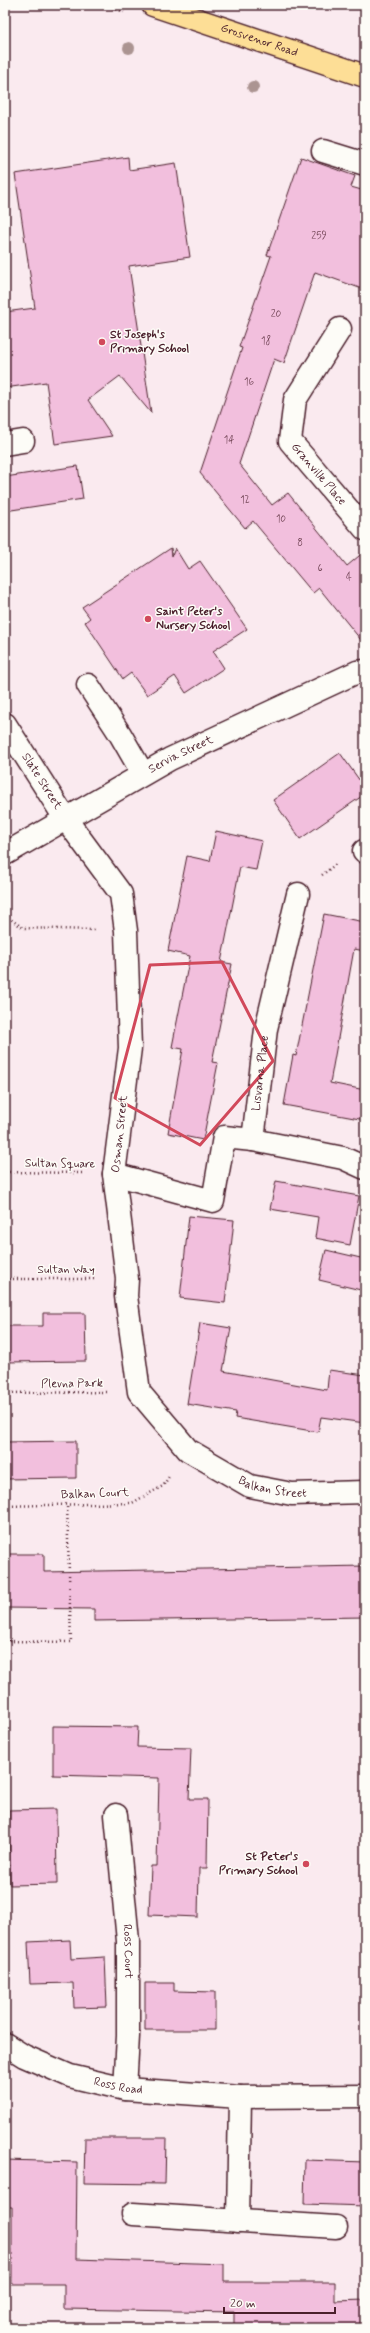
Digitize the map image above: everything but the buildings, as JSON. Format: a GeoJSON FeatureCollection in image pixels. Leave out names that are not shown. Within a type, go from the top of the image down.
{"type":"FeatureCollection","features":[{"type":"Feature","properties":{"kind":"main road","name":"Grosvenor Road"},"geometry":{"type":"LineString","coordinates":[[153,5],[365,76]]}},
{"type":"Feature","properties":{"kind":"street"},"geometry":{"type":"LineString","coordinates":[[323,151],[365,164]]}},
{"type":"Feature","properties":{"kind":"street","name":"Granville Place"},"geometry":{"type":"LineString","coordinates":[[340,329],[295,400],[290,441],[365,529]]}},
{"type":"Feature","properties":{"kind":"street","name":"Servia Street"},"geometry":{"type":"LineString","coordinates":[[5,854],[143,774],[275,710],[357,672],[365,671]]}},
{"type":"Feature","properties":{"kind":"street"},"geometry":{"type":"LineString","coordinates":[[88,685],[120,734],[143,774]]}},
{"type":"Feature","properties":{"kind":"street","name":"Slate Street"},"geometry":{"type":"LineString","coordinates":[[5,724],[65,818]]}},
{"type":"Feature","properties":{"kind":"street","name":"Osman Street"},"geometry":{"type":"LineString","coordinates":[[65,818],[121,894],[126,932],[130,1048],[114,1174],[127,1279],[126,1296],[140,1392]]}},
{"type":"Feature","properties":{"kind":"street","name":"Lisvarna Place"},"geometry":{"type":"LineString","coordinates":[[253,1140],[266,1029],[298,894]]}},
{"type":"Feature","properties":{"kind":"street"},"geometry":{"type":"LineString","coordinates":[[114,1174],[213,1201],[224,1137],[253,1140],[343,1158],[365,1168]]}},
{"type":"Feature","properties":{"kind":"street"},"geometry":{"type":"LineString","coordinates":[[140,1392],[188,1450]]}},
{"type":"Feature","properties":{"kind":"street","name":"Balkan Street"},"geometry":{"type":"LineString","coordinates":[[188,1450],[250,1486],[292,1494],[365,1492]]}},
{"type":"Feature","properties":{"kind":"street","name":"Ross Court"},"geometry":{"type":"LineString","coordinates":[[116,1815],[128,1940],[128,2036],[125,2089]]}},
{"type":"Feature","properties":{"kind":"street","name":"Ross Road"},"geometry":{"type":"LineString","coordinates":[[5,2044],[24,2056],[70,2076],[125,2089],[240,2097],[365,2096]]}},
{"type":"Feature","properties":{"kind":"street"},"geometry":{"type":"LineString","coordinates":[[238,2221],[240,2097]]}},
{"type":"Feature","properties":{"kind":"street"},"geometry":{"type":"LineString","coordinates":[[133,2214],[336,2227]]}},
{"type":"Feature","properties":{"kind":"path"},"geometry":{"type":"LineString","coordinates":[[298,894],[337,863],[365,851]]}},
{"type":"Feature","properties":{"kind":"path"},"geometry":{"type":"LineString","coordinates":[[5,915],[23,928],[126,932]]}},
{"type":"Feature","properties":{"kind":"path","name":"Sultan Square"},"geometry":{"type":"LineString","coordinates":[[5,1172],[114,1174]]}},
{"type":"Feature","properties":{"kind":"path","name":"Sultan Way"},"geometry":{"type":"LineString","coordinates":[[5,1279],[127,1279]]}},
{"type":"Feature","properties":{"kind":"path","name":"Plevna Park"},"geometry":{"type":"LineString","coordinates":[[5,1394],[140,1392]]}},
{"type":"Feature","properties":{"kind":"path","name":"Balkan Court"},"geometry":{"type":"LineString","coordinates":[[5,1506],[132,1503],[162,1486],[188,1450]]}},
{"type":"Feature","properties":{"kind":"path"},"geometry":{"type":"LineString","coordinates":[[5,1640],[71,1642],[67,1504]]}},
{"type":"Feature","properties":{"kind":"highlighted area"},"geometry":{"type":"Polygon","coordinates":[[[222,962],[273,1061],[200,1145],[115,1098],[150,965],[222,962]]]}},
{"type":"Feature","properties":{"kind":"place","name":"St Joseph's Primary School"},"geometry":{"type":"Point","coordinates":[102,342]}},
{"type":"Feature","properties":{"kind":"place","name":"Saint Peter's Nursery School"},"geometry":{"type":"Point","coordinates":[148,619]}},
{"type":"Feature","properties":{"kind":"place","name":"St Peter's Primary School"},"geometry":{"type":"Point","coordinates":[306,1864]}}]}
